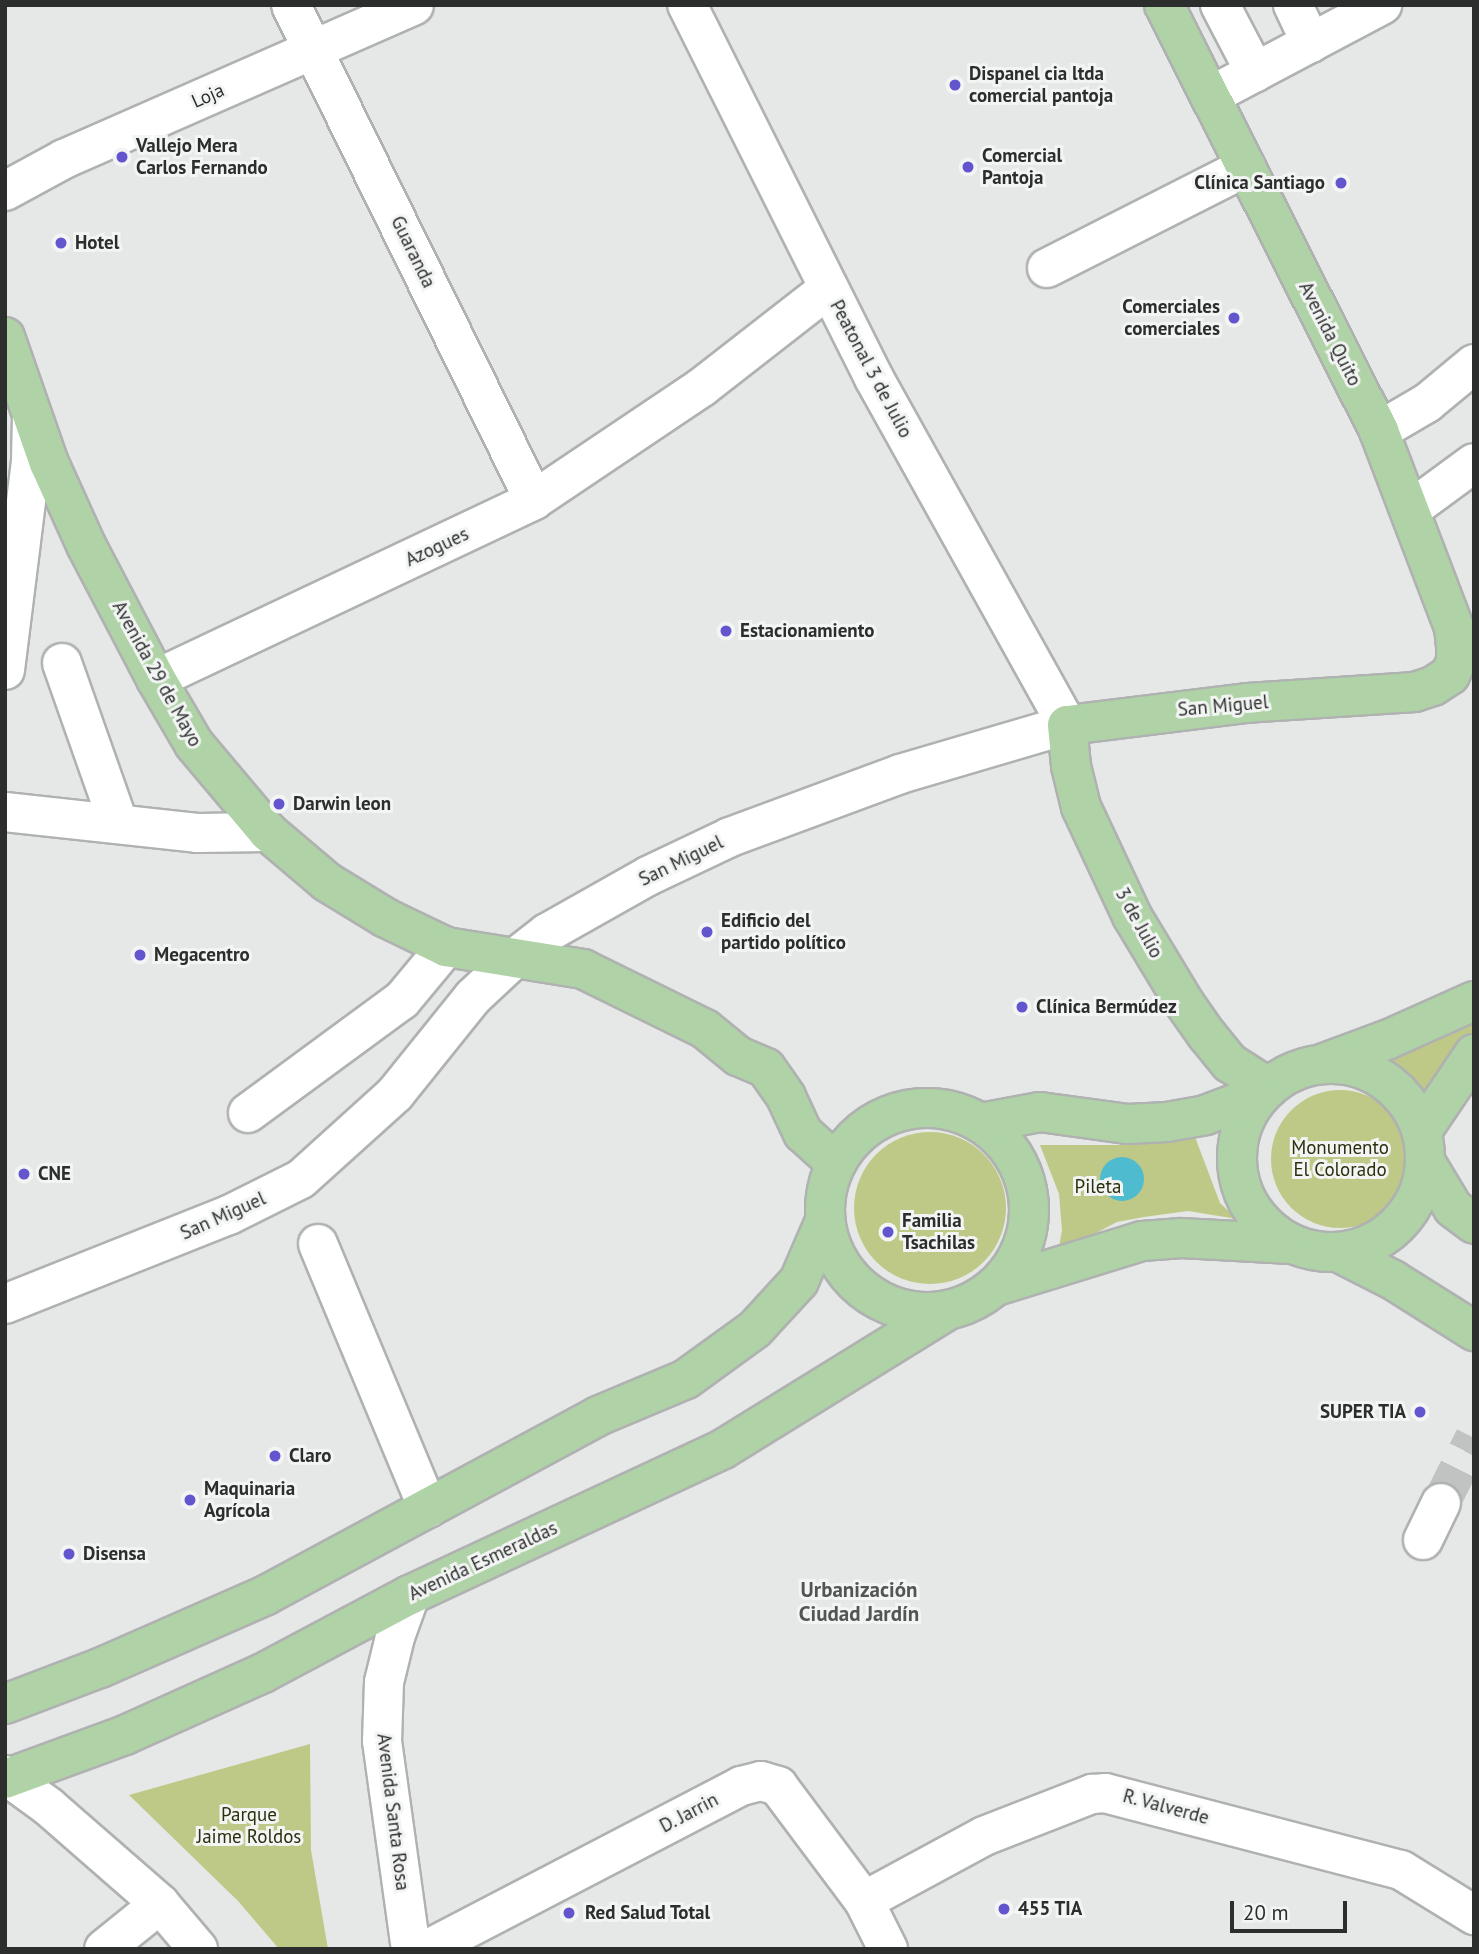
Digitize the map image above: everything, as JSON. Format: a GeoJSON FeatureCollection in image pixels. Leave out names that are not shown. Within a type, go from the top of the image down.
{"type":"FeatureCollection","features":[{"type":"Feature","properties":{"kind":"main road","name":"Avenida Quito"},"geometry":{"type":"LineString","coordinates":[[1164,5],[1379,431],[1454,627],[1456,662],[1462,674]]}},
{"type":"Feature","properties":{"kind":"main road","name":"Avenida 29 de Mayo"},"geometry":{"type":"LineString","coordinates":[[5,337],[49,463],[86,545],[156,679],[194,744],[268,832],[327,882],[386,918],[446,947],[583,969],[705,1029],[738,1056],[765,1067],[786,1097],[803,1133],[836,1163]]}},
{"type":"Feature","properties":{"kind":"main road","name":"San Miguel"},"geometry":{"type":"LineString","coordinates":[[1067,725],[1247,703],[1415,692],[1462,674]]}},
{"type":"Feature","properties":{"kind":"main road","name":"3 de Julio"},"geometry":{"type":"LineString","coordinates":[[1067,725],[1074,787],[1132,916],[1207,1035],[1230,1063],[1265,1091]]}},
{"type":"Feature","properties":{"kind":"main road"},"geometry":{"type":"LineString","coordinates":[[981,1123],[1040,1112],[1128,1124],[1167,1122],[1205,1115],[1265,1091],[1305,1067],[1324,1064],[1389,1039],[1474,1001]]}},
{"type":"Feature","properties":{"kind":"main road"},"geometry":{"type":"LineString","coordinates":[[999,1285],[1020,1255],[1029,1219],[1026,1182],[1009,1148],[981,1123],[950,1110],[916,1108],[884,1117],[856,1136],[836,1163],[825,1191],[825,1221],[838,1261],[865,1293],[903,1311],[945,1312],[974,1303],[999,1285],[1142,1241],[1182,1238],[1290,1244],[1315,1252],[1340,1253],[1366,1247],[1390,1233],[1421,1190],[1424,1147],[1474,1054]]}},
{"type":"Feature","properties":{"kind":"main road"},"geometry":{"type":"LineString","coordinates":[[1324,1064],[1355,1066],[1384,1080],[1407,1102],[1424,1147],[1453,1208],[1474,1224]]}},
{"type":"Feature","properties":{"kind":"main road"},"geometry":{"type":"LineString","coordinates":[[1265,1091],[1245,1119],[1237,1146],[1239,1176],[1248,1203],[1266,1227],[1290,1244]]}},
{"type":"Feature","properties":{"kind":"main road"},"geometry":{"type":"LineString","coordinates":[[5,1704],[100,1668],[266,1595],[598,1416],[686,1379],[755,1329],[799,1281],[825,1221]]}},
{"type":"Feature","properties":{"kind":"main road"},"geometry":{"type":"LineString","coordinates":[[1340,1253],[1393,1280],[1474,1331]]}},
{"type":"Feature","properties":{"kind":"main road","name":"Avenida Esmeraldas"},"geometry":{"type":"LineString","coordinates":[[6,1778],[125,1735],[263,1673],[410,1595],[723,1449],[945,1312]]}},
{"type":"Feature","properties":{"kind":"street","name":"Guaranda"},"geometry":{"type":"LineString","coordinates":[[290,5],[534,500]]}},
{"type":"Feature","properties":{"kind":"street","name":"Loja"},"geometry":{"type":"LineString","coordinates":[[5,191],[64,159],[414,5]]}},
{"type":"Feature","properties":{"kind":"street","name":"Peatonal 3 de Julio"},"geometry":{"type":"LineString","coordinates":[[687,5],[828,289],[1067,725]]}},
{"type":"Feature","properties":{"kind":"street"},"geometry":{"type":"LineString","coordinates":[[1220,5],[1255,72]]}},
{"type":"Feature","properties":{"kind":"street"},"geometry":{"type":"LineString","coordinates":[[1293,5],[1311,43]]}},
{"type":"Feature","properties":{"kind":"street"},"geometry":{"type":"LineString","coordinates":[[1210,96],[1382,5]]}},
{"type":"Feature","properties":{"kind":"street"},"geometry":{"type":"LineString","coordinates":[[1047,268],[1246,167]]}},
{"type":"Feature","properties":{"kind":"street","name":"Azogues"},"geometry":{"type":"LineString","coordinates":[[156,679],[534,500],[702,387],[828,289]]}},
{"type":"Feature","properties":{"kind":"street"},"geometry":{"type":"LineString","coordinates":[[1379,431],[1427,403],[1474,363]]}},
{"type":"Feature","properties":{"kind":"street"},"geometry":{"type":"LineString","coordinates":[[5,670],[31,460],[32,414]]}},
{"type":"Feature","properties":{"kind":"street"},"geometry":{"type":"LineString","coordinates":[[1410,510],[1474,463]]}},
{"type":"Feature","properties":{"kind":"street"},"geometry":{"type":"LineString","coordinates":[[62,663],[118,822]]}},
{"type":"Feature","properties":{"kind":"street","name":"San Miguel"},"geometry":{"type":"LineString","coordinates":[[5,1304],[229,1215],[301,1179],[395,1094],[473,997],[515,958],[548,933],[648,876],[730,837],[900,775],[1067,725]]}},
{"type":"Feature","properties":{"kind":"street"},"geometry":{"type":"LineString","coordinates":[[5,811],[197,832],[268,832]]}},
{"type":"Feature","properties":{"kind":"street"},"geometry":{"type":"LineString","coordinates":[[248,1113],[402,1000],[446,947]]}},
{"type":"Feature","properties":{"kind":"street"},"geometry":{"type":"LineString","coordinates":[[318,1244],[428,1508]]}},
{"type":"Feature","properties":{"kind":"street"},"geometry":{"type":"LineString","coordinates":[[1423,1539],[1441,1503]]}},
{"type":"Feature","properties":{"kind":"street","name":"Avenida Santa Rosa"},"geometry":{"type":"LineString","coordinates":[[410,1595],[395,1637],[384,1682],[382,1741],[411,1949]]}},
{"type":"Feature","properties":{"kind":"street"},"geometry":{"type":"LineString","coordinates":[[6,1778],[48,1807],[160,1904],[198,1949]]}},
{"type":"Feature","properties":{"kind":"street","name":"D. Jarrin"},"geometry":{"type":"LineString","coordinates":[[428,1949],[741,1786],[761,1781],[778,1786],[864,1901],[888,1949]]}},
{"type":"Feature","properties":{"kind":"street","name":"R. Valverde"},"geometry":{"type":"LineString","coordinates":[[864,1901],[984,1836],[1092,1794],[1105,1793],[1401,1870],[1474,1915]]}},
{"type":"Feature","properties":{"kind":"street"},"geometry":{"type":"LineString","coordinates":[[104,1949],[160,1904]]}},
{"type":"Feature","properties":{"kind":"green space"},"geometry":{"type":"Polygon","coordinates":[[[1474,1024],[1474,1036],[1421,1095],[1384,1062],[1474,1024]]]}},
{"type":"Feature","properties":{"kind":"green space","name":"Monumento El Colorado"},"geometry":{"type":"Polygon","coordinates":[[[1340,1090],[1366,1096],[1388,1111],[1403,1133],[1409,1159],[1403,1185],[1388,1207],[1366,1222],[1340,1228],[1314,1222],[1292,1207],[1277,1185],[1271,1159],[1277,1133],[1292,1111],[1314,1096],[1340,1090]]]}},
{"type":"Feature","properties":{"kind":"green space","name":"Pileta"},"geometry":{"type":"Polygon","coordinates":[[[1192,1129],[1220,1203],[1237,1219],[1188,1211],[1117,1222],[1058,1253],[1062,1230],[1059,1194],[1040,1145],[1141,1145],[1192,1129]]]}},
{"type":"Feature","properties":{"kind":"green space"},"geometry":{"type":"Polygon","coordinates":[[[930,1132],[959,1138],[984,1154],[1000,1179],[1006,1208],[1000,1237],[984,1262],[959,1278],[930,1284],[901,1278],[876,1262],[860,1237],[854,1208],[860,1179],[876,1154],[901,1138],[930,1132]]]}},
{"type":"Feature","properties":{"kind":"green space","name":"Parque Jaime Roldos"},"geometry":{"type":"Polygon","coordinates":[[[310,1744],[311,1850],[328,1949],[279,1949],[238,1901],[129,1795],[310,1744]]]}},
{"type":"Feature","properties":{"kind":"water"},"geometry":{"type":"Polygon","coordinates":[[[1122,1157],[1137,1164],[1144,1179],[1137,1194],[1122,1201],[1107,1194],[1100,1179],[1107,1164],[1122,1157]]]}},
{"type":"Feature","properties":{"kind":"tunnel"},"geometry":{"type":"LineString","coordinates":[[1441,1503],[1474,1438]]}},
{"type":"Feature","properties":{"kind":"place","name":"Dispanel cia ltda comercial pantoja"},"geometry":{"type":"Point","coordinates":[955,85]}},
{"type":"Feature","properties":{"kind":"place","name":"Vallejo Mera Carlos Fernando"},"geometry":{"type":"Point","coordinates":[122,157]}},
{"type":"Feature","properties":{"kind":"place","name":"Comercial Pantoja"},"geometry":{"type":"Point","coordinates":[968,167]}},
{"type":"Feature","properties":{"kind":"place","name":"Clínica Santiago"},"geometry":{"type":"Point","coordinates":[1341,183]}},
{"type":"Feature","properties":{"kind":"place","name":"Hotel"},"geometry":{"type":"Point","coordinates":[61,243]}},
{"type":"Feature","properties":{"kind":"place","name":"Comerciales comerciales"},"geometry":{"type":"Point","coordinates":[1234,318]}},
{"type":"Feature","properties":{"kind":"place","name":"Estacionamiento"},"geometry":{"type":"Point","coordinates":[726,631]}},
{"type":"Feature","properties":{"kind":"place","name":"Darwin leon"},"geometry":{"type":"Point","coordinates":[279,804]}},
{"type":"Feature","properties":{"kind":"place","name":"Edificio del partido político"},"geometry":{"type":"Point","coordinates":[707,932]}},
{"type":"Feature","properties":{"kind":"place","name":"Megacentro"},"geometry":{"type":"Point","coordinates":[140,955]}},
{"type":"Feature","properties":{"kind":"place","name":"Clínica Bermúdez"},"geometry":{"type":"Point","coordinates":[1022,1007]}},
{"type":"Feature","properties":{"kind":"place","name":"CNE"},"geometry":{"type":"Point","coordinates":[24,1174]}},
{"type":"Feature","properties":{"kind":"place","name":"Familia Tsachilas"},"geometry":{"type":"Point","coordinates":[888,1232]}},
{"type":"Feature","properties":{"kind":"place","name":"SUPER TIA"},"geometry":{"type":"Point","coordinates":[1420,1412]}},
{"type":"Feature","properties":{"kind":"place","name":"Claro"},"geometry":{"type":"Point","coordinates":[275,1456]}},
{"type":"Feature","properties":{"kind":"place","name":"Maquinaria Agrícola"},"geometry":{"type":"Point","coordinates":[190,1500]}},
{"type":"Feature","properties":{"kind":"place","name":"Disensa"},"geometry":{"type":"Point","coordinates":[69,1554]}},
{"type":"Feature","properties":{"kind":"place","name":"455 TIA"},"geometry":{"type":"Point","coordinates":[1004,1909]}},
{"type":"Feature","properties":{"kind":"place","name":"Red Salud Total"},"geometry":{"type":"Point","coordinates":[569,1913]}},
{"type":"Feature","properties":{"kind":"district","name":"Urbanización Ciudad Jardín"},"geometry":{"type":"Point","coordinates":[859,1602]}}]}
